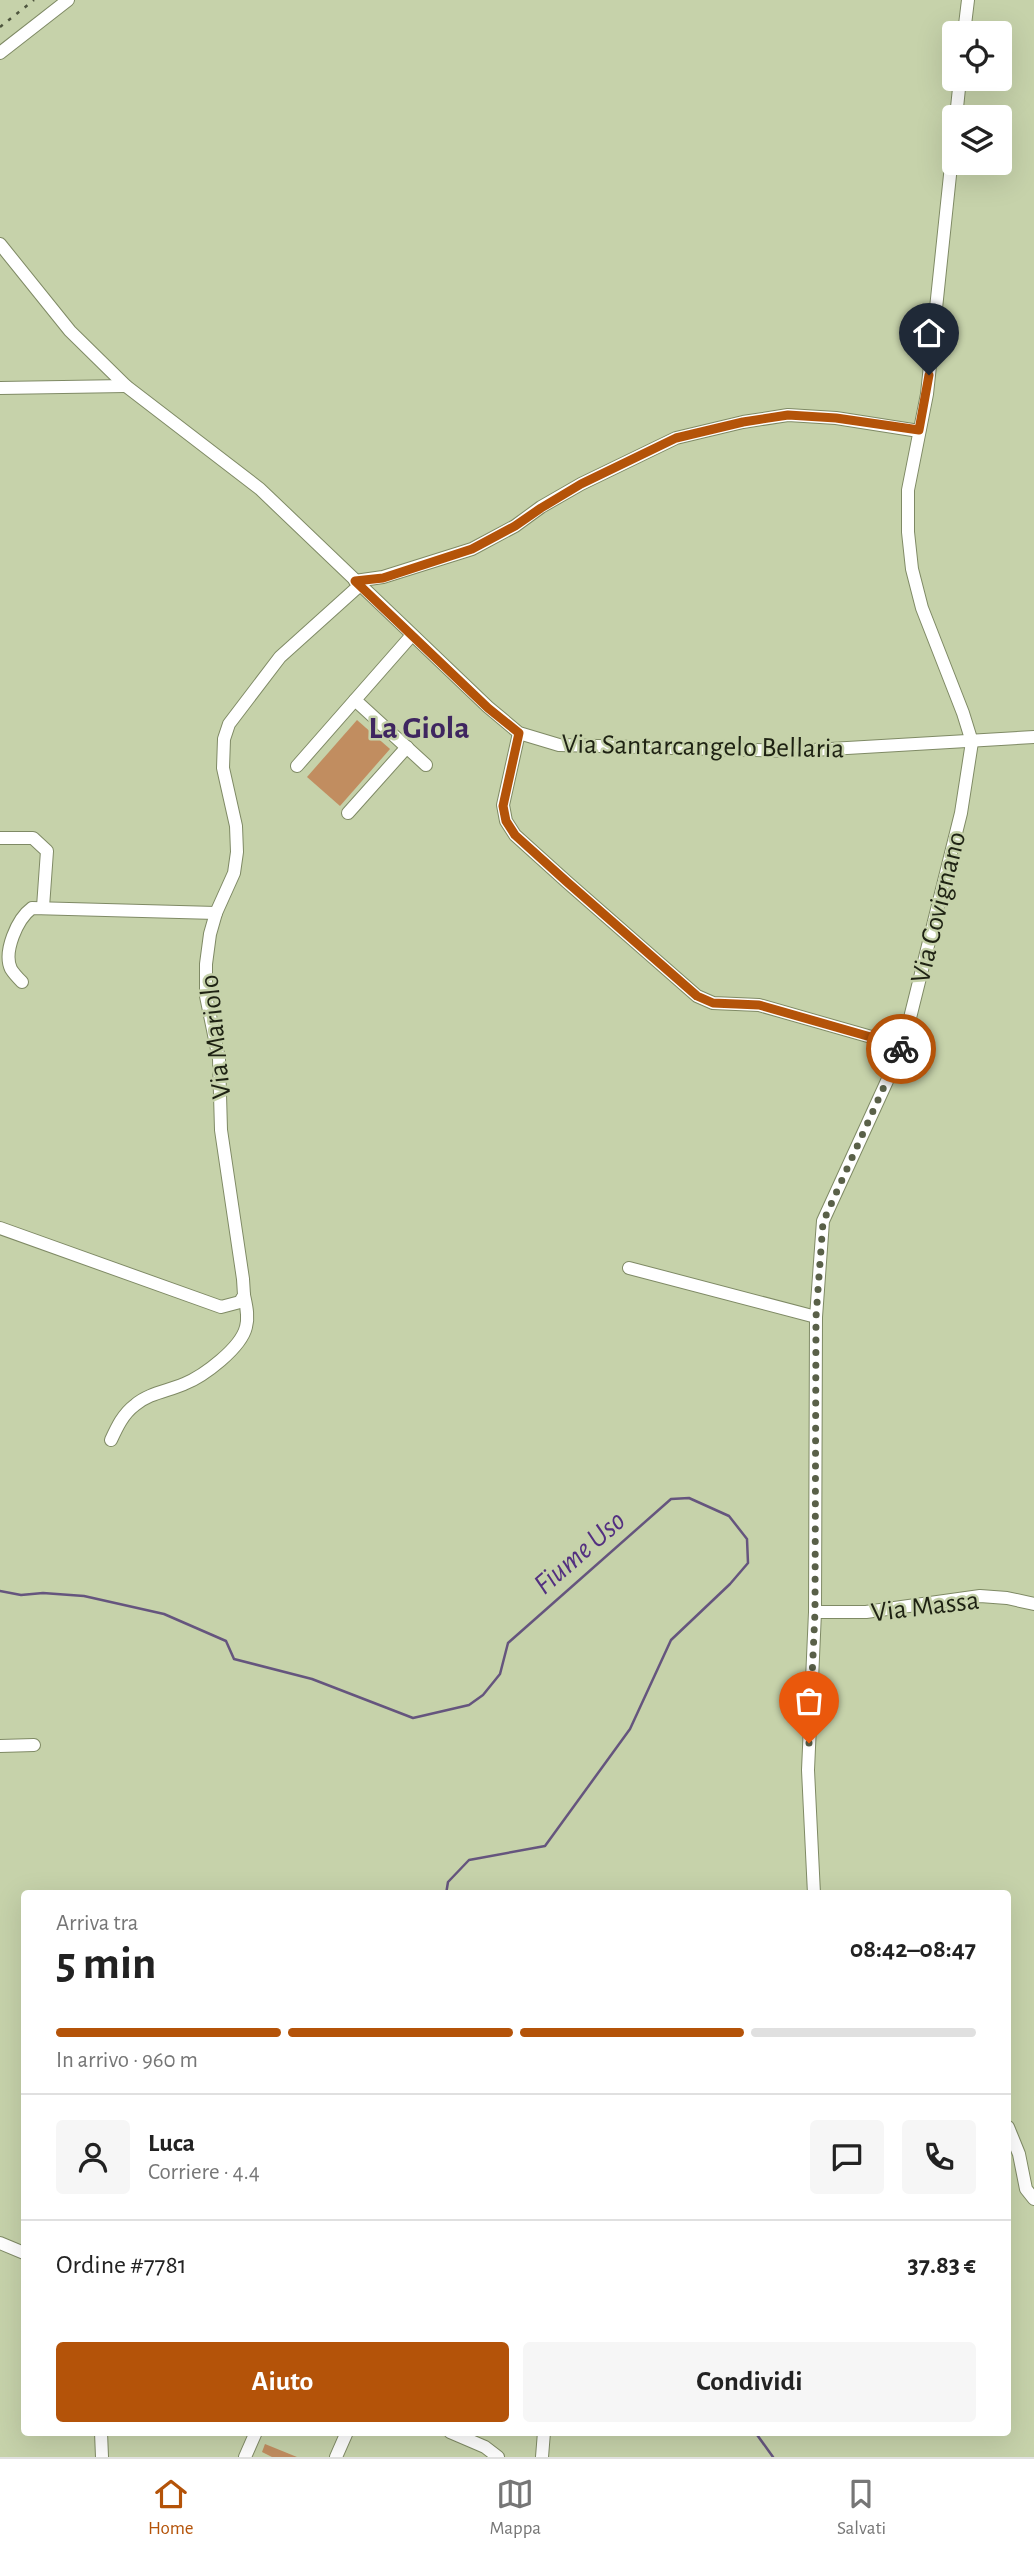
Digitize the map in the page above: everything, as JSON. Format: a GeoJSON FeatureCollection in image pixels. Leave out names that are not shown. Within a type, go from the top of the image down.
{"type":"FeatureCollection","features":[{"type":"Feature","properties":{"kind":"street"},"geometry":{"type":"LineString","coordinates":[[0,53],[68,0]]}},
{"type":"Feature","properties":{"kind":"street"},"geometry":{"type":"LineString","coordinates":[[965,21],[968,0]]}},
{"type":"Feature","properties":{"kind":"street"},"geometry":{"type":"LineString","coordinates":[[950,175],[930,368],[908,490],[908,532],[912,569],[922,608],[972,742]]}},
{"type":"Feature","properties":{"kind":"street","name":"Via Santarcangelo Bellaria"},"geometry":{"type":"LineString","coordinates":[[0,243],[70,331],[126,386],[260,489],[488,708],[519,733],[559,745],[796,751],[1034,737]]}},
{"type":"Feature","properties":{"kind":"street"},"geometry":{"type":"LineString","coordinates":[[0,388],[126,386]]}},
{"type":"Feature","properties":{"kind":"street"},"geometry":{"type":"LineString","coordinates":[[357,583],[383,578],[472,549],[515,526],[581,484],[676,438],[743,422],[788,415],[836,418],[919,430]]}},
{"type":"Feature","properties":{"kind":"street","name":"Via Mariolo"},"geometry":{"type":"LineString","coordinates":[[111,1440],[123,1416],[135,1404],[195,1379],[242,1339],[247,1319],[221,1130],[219,1059],[206,996],[206,964],[216,914],[234,873],[237,852],[236,826],[222,761],[224,738],[229,724],[280,657],[357,583]]}},
{"type":"Feature","properties":{"kind":"street"},"geometry":{"type":"LineString","coordinates":[[297,766],[412,635]]}},
{"type":"Feature","properties":{"kind":"street"},"geometry":{"type":"LineString","coordinates":[[355,700],[426,765]]}},
{"type":"Feature","properties":{"kind":"street"},"geometry":{"type":"LineString","coordinates":[[519,733],[503,806],[506,821],[515,835],[697,996],[713,1003],[759,1005],[902,1046]]}},
{"type":"Feature","properties":{"kind":"street","name":"Via Covignano"},"geometry":{"type":"LineString","coordinates":[[814,1890],[808,1770],[815,1612],[816,1317],[823,1222],[902,1046],[961,813],[972,742]]}},
{"type":"Feature","properties":{"kind":"street"},"geometry":{"type":"LineString","coordinates":[[348,813],[407,747]]}},
{"type":"Feature","properties":{"kind":"street"},"geometry":{"type":"LineString","coordinates":[[0,838],[33,838],[47,851],[43,908]]}},
{"type":"Feature","properties":{"kind":"street"},"geometry":{"type":"LineString","coordinates":[[22,982],[12,972],[9,961],[15,931],[24,914],[32,908],[216,914]]}},
{"type":"Feature","properties":{"kind":"street"},"geometry":{"type":"LineString","coordinates":[[0,1228],[220,1307],[240,1302],[244,1295]]}},
{"type":"Feature","properties":{"kind":"street"},"geometry":{"type":"LineString","coordinates":[[629,1268],[816,1317]]}},
{"type":"Feature","properties":{"kind":"street","name":"Via Massa"},"geometry":{"type":"LineString","coordinates":[[815,1612],[866,1612],[980,1597],[1007,1598],[1034,1604]]}},
{"type":"Feature","properties":{"kind":"street"},"geometry":{"type":"LineString","coordinates":[[0,1746],[34,1745]]}},
{"type":"Feature","properties":{"kind":"street"},"geometry":{"type":"LineString","coordinates":[[1011,2134],[1019,2154],[1026,2189],[1034,2199]]}},
{"type":"Feature","properties":{"kind":"street"},"geometry":{"type":"LineString","coordinates":[[0,2243],[21,2252]]}},
{"type":"Feature","properties":{"kind":"street"},"geometry":{"type":"LineString","coordinates":[[102,2436],[102,2457]]}},
{"type":"Feature","properties":{"kind":"street"},"geometry":{"type":"LineString","coordinates":[[245,2457],[254,2436]]}},
{"type":"Feature","properties":{"kind":"street"},"geometry":{"type":"LineString","coordinates":[[337,2457],[345,2436]]}},
{"type":"Feature","properties":{"kind":"street"},"geometry":{"type":"LineString","coordinates":[[459,2436],[485,2447],[498,2457]]}},
{"type":"Feature","properties":{"kind":"street"},"geometry":{"type":"LineString","coordinates":[[542,2457],[544,2436]]}},
{"type":"Feature","properties":{"kind":"shaded area"},"geometry":{"type":"Polygon","coordinates":[[[357,720],[390,749],[340,806],[307,777],[357,720]]]}},
{"type":"Feature","properties":{"kind":"shaded area"},"geometry":{"type":"Polygon","coordinates":[[[265,2444],[297,2457],[272,2457],[262,2452],[265,2444]]]}},
{"type":"Feature","properties":{"kind":"waterway","name":"Fiume Uso"},"geometry":{"type":"LineString","coordinates":[[0,1591],[21,1595],[43,1593],[84,1596],[164,1614],[226,1641],[234,1659],[312,1679],[413,1718],[469,1705],[483,1695],[500,1674],[508,1643],[671,1499],[689,1498],[729,1516],[747,1539],[748,1563],[730,1584],[671,1640],[630,1729],[545,1846],[469,1860],[448,1882],[447,1890]]}},
{"type":"Feature","properties":{"kind":"waterway","name":"Fiume Uso"},"geometry":{"type":"LineString","coordinates":[[758,2436],[773,2457]]}},
{"type":"Feature","properties":{"kind":"railway"},"geometry":{"type":"LineString","coordinates":[[0,27],[34,0]]}},
{"type":"Feature","properties":{"kind":"way so far"},"geometry":{"type":"LineString","coordinates":[[809,1743],[815,1612],[816,1317],[823,1222],[901,1049]]}},
{"type":"Feature","properties":{"kind":"district","name":"La Giola"},"geometry":{"type":"Point","coordinates":[419,727]}},
{"type":"Feature","properties":{"kind":"route"},"geometry":{"type":"LineString","coordinates":[[901,1049],[902,1046],[783,1011],[759,1005],[713,1003],[697,996],[515,835],[506,821],[503,806],[519,733],[488,708],[355,581],[383,578],[472,549],[515,526],[581,484],[676,438],[743,422],[788,415],[836,418],[919,430],[929,375]]}}]}
